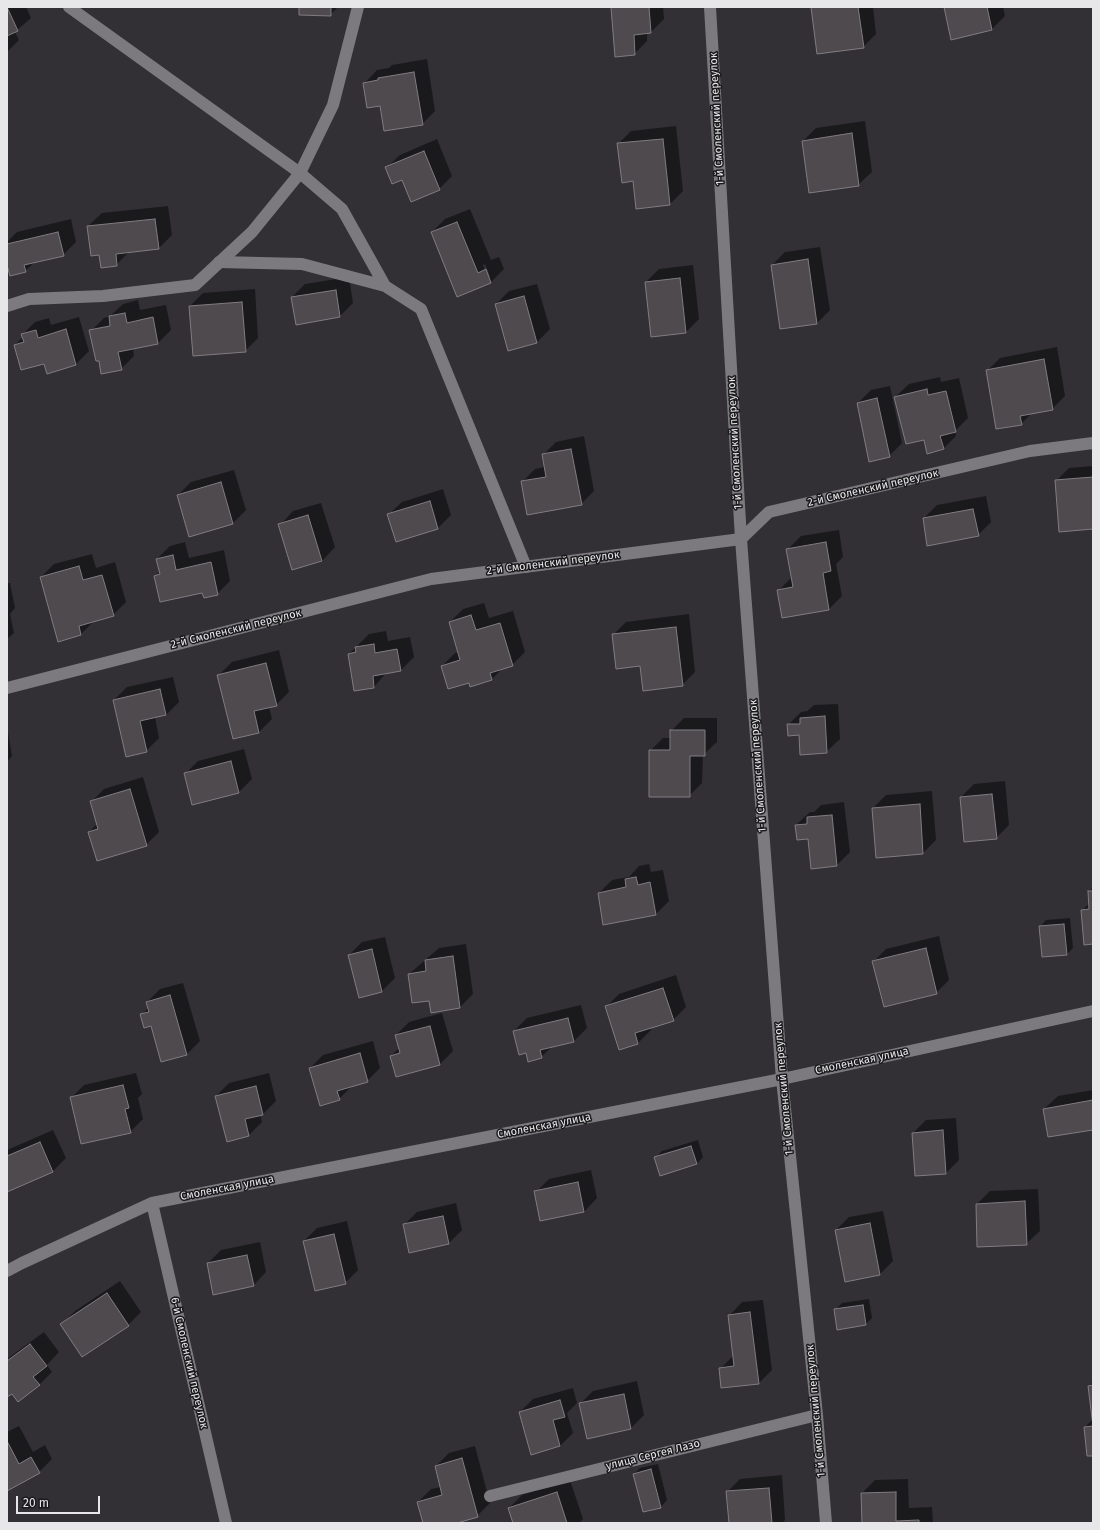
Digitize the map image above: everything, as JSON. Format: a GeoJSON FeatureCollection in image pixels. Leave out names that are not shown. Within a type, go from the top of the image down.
{"type":"FeatureCollection","features":[{"type":"Feature","properties":{"kind":"street"},"geometry":{"type":"LineString","coordinates":[[69,7],[300,173],[342,210],[385,286]]}},
{"type":"Feature","properties":{"kind":"street"},"geometry":{"type":"LineString","coordinates":[[7,306],[29,298],[104,296],[195,285],[252,232],[300,173],[333,105],[358,7]]}},
{"type":"Feature","properties":{"kind":"street","name":"1-й Смоленский переулок"},"geometry":{"type":"LineString","coordinates":[[710,7],[741,539],[782,1079],[817,1415],[826,1523]]}},
{"type":"Feature","properties":{"kind":"street"},"geometry":{"type":"LineString","coordinates":[[219,262],[302,264],[385,286],[421,309],[526,567]]}},
{"type":"Feature","properties":{"kind":"street","name":"2-й Смоленский переулок"},"geometry":{"type":"LineString","coordinates":[[7,688],[431,579],[741,539],[769,512],[1030,452],[1093,443]]}},
{"type":"Feature","properties":{"kind":"street","name":"Смоленская улица"},"geometry":{"type":"LineString","coordinates":[[7,1271],[152,1202],[782,1079],[1093,1011]]}},
{"type":"Feature","properties":{"kind":"street","name":"6-й Смоленский переулок"},"geometry":{"type":"LineString","coordinates":[[152,1202],[226,1523]]}},
{"type":"Feature","properties":{"kind":"street","name":"улица Сергея Лазо"},"geometry":{"type":"LineString","coordinates":[[490,1496],[817,1415]]}},
{"type":"Feature","properties":{"kind":"building"},"geometry":{"type":"Polygon","coordinates":[[[7,7],[18,31],[7,36],[7,7]]]}},
{"type":"Feature","properties":{"kind":"building"},"geometry":{"type":"Polygon","coordinates":[[[299,7],[331,7],[331,16],[299,15],[299,7]]]}},
{"type":"Feature","properties":{"kind":"building"},"geometry":{"type":"Polygon","coordinates":[[[611,7],[649,7],[651,33],[634,35],[635,55],[615,57],[611,7]]]}},
{"type":"Feature","properties":{"kind":"building"},"geometry":{"type":"Polygon","coordinates":[[[811,7],[858,7],[864,48],[817,54],[811,7]]]}},
{"type":"Feature","properties":{"kind":"building"},"geometry":{"type":"Polygon","coordinates":[[[944,7],[987,7],[992,30],[951,40],[944,7]]]}},
{"type":"Feature","properties":{"kind":"building"},"geometry":{"type":"Polygon","coordinates":[[[414,72],[423,125],[384,131],[380,106],[367,108],[363,83],[378,80],[378,78],[414,72]]]}},
{"type":"Feature","properties":{"kind":"building"},"geometry":{"type":"Polygon","coordinates":[[[852,133],[859,186],[809,193],[802,141],[852,133]]]}},
{"type":"Feature","properties":{"kind":"building"},"geometry":{"type":"Polygon","coordinates":[[[663,139],[670,205],[636,209],[633,181],[622,183],[617,143],[663,139]]]}},
{"type":"Feature","properties":{"kind":"building"},"geometry":{"type":"Polygon","coordinates":[[[424,151],[440,190],[411,202],[402,180],[392,184],[385,167],[424,151]]]}},
{"type":"Feature","properties":{"kind":"building"},"geometry":{"type":"Polygon","coordinates":[[[155,219],[159,249],[116,254],[117,266],[101,268],[99,255],[91,256],[87,226],[155,219]]]}},
{"type":"Feature","properties":{"kind":"building"},"geometry":{"type":"Polygon","coordinates":[[[457,222],[478,273],[486,269],[491,283],[457,297],[431,232],[457,222]]]}},
{"type":"Feature","properties":{"kind":"building"},"geometry":{"type":"Polygon","coordinates":[[[58,232],[64,256],[24,265],[26,272],[10,276],[7,265],[7,244],[58,232]]]}},
{"type":"Feature","properties":{"kind":"building"},"geometry":{"type":"Polygon","coordinates":[[[808,259],[817,324],[780,329],[771,265],[808,259]]]}},
{"type":"Feature","properties":{"kind":"building"},"geometry":{"type":"Polygon","coordinates":[[[680,278],[686,333],[651,337],[645,282],[680,278]]]}},
{"type":"Feature","properties":{"kind":"building"},"geometry":{"type":"Polygon","coordinates":[[[336,290],[340,317],[296,325],[291,297],[336,290]]]}},
{"type":"Feature","properties":{"kind":"building"},"geometry":{"type":"Polygon","coordinates":[[[524,296],[537,343],[508,351],[495,304],[524,296]]]}},
{"type":"Feature","properties":{"kind":"building"},"geometry":{"type":"Polygon","coordinates":[[[242,302],[246,352],[193,356],[189,306],[242,302]]]}},
{"type":"Feature","properties":{"kind":"building"},"geometry":{"type":"Polygon","coordinates":[[[125,313],[127,323],[153,317],[158,344],[118,352],[122,370],[101,374],[99,361],[96,361],[89,330],[110,326],[109,316],[125,313]]]}},
{"type":"Feature","properties":{"kind":"building"},"geometry":{"type":"Polygon","coordinates":[[[66,329],[76,365],[47,374],[44,364],[21,370],[14,345],[24,342],[21,334],[36,330],[38,338],[66,329]]]}},
{"type":"Feature","properties":{"kind":"building"},"geometry":{"type":"Polygon","coordinates":[[[1044,359],[1053,410],[1020,416],[1022,425],[996,429],[986,370],[1044,359]]]}},
{"type":"Feature","properties":{"kind":"building"},"geometry":{"type":"Polygon","coordinates":[[[927,389],[928,395],[946,391],[956,432],[940,436],[944,449],[927,454],[924,440],[906,444],[894,397],[927,389]]]}},
{"type":"Feature","properties":{"kind":"building"},"geometry":{"type":"Polygon","coordinates":[[[877,398],[890,457],[869,462],[857,403],[877,398]]]}},
{"type":"Feature","properties":{"kind":"building"},"geometry":{"type":"Polygon","coordinates":[[[571,449],[582,505],[527,515],[521,481],[546,477],[542,454],[571,449]]]}},
{"type":"Feature","properties":{"kind":"building"},"geometry":{"type":"Polygon","coordinates":[[[1093,477],[1093,529],[1059,532],[1055,480],[1093,477]]]}},
{"type":"Feature","properties":{"kind":"building"},"geometry":{"type":"Polygon","coordinates":[[[221,482],[233,524],[189,537],[177,495],[221,482]]]}},
{"type":"Feature","properties":{"kind":"building"},"geometry":{"type":"Polygon","coordinates":[[[430,501],[438,529],[396,542],[387,514],[430,501]]]}},
{"type":"Feature","properties":{"kind":"building"},"geometry":{"type":"Polygon","coordinates":[[[973,509],[979,536],[927,546],[923,518],[973,509]]]}},
{"type":"Feature","properties":{"kind":"building"},"geometry":{"type":"Polygon","coordinates":[[[308,515],[322,561],[292,570],[278,524],[308,515]]]}},
{"type":"Feature","properties":{"kind":"building"},"geometry":{"type":"Polygon","coordinates":[[[826,542],[831,571],[823,573],[829,610],[782,618],[777,590],[793,587],[786,549],[826,542]]]}},
{"type":"Feature","properties":{"kind":"building"},"geometry":{"type":"Polygon","coordinates":[[[173,555],[176,570],[211,562],[218,595],[204,598],[202,593],[160,602],[154,576],[160,574],[156,559],[173,555]]]}},
{"type":"Feature","properties":{"kind":"building"},"geometry":{"type":"Polygon","coordinates":[[[79,566],[83,580],[102,575],[114,616],[79,626],[81,635],[58,642],[40,577],[79,566]]]}},
{"type":"Feature","properties":{"kind":"building"},"geometry":{"type":"Polygon","coordinates":[[[471,615],[476,630],[500,623],[513,666],[490,673],[492,680],[470,687],[469,683],[448,689],[441,666],[460,660],[449,622],[471,615]]]}},
{"type":"Feature","properties":{"kind":"building"},"geometry":{"type":"Polygon","coordinates":[[[676,627],[683,686],[643,691],[640,666],[616,669],[612,634],[676,627]]]}},
{"type":"Feature","properties":{"kind":"building"},"geometry":{"type":"Polygon","coordinates":[[[374,644],[375,653],[397,649],[401,671],[373,676],[374,688],[354,691],[348,654],[356,652],[355,647],[374,644]]]}},
{"type":"Feature","properties":{"kind":"building"},"geometry":{"type":"Polygon","coordinates":[[[266,663],[277,706],[254,711],[259,733],[233,739],[217,675],[266,663]]]}},
{"type":"Feature","properties":{"kind":"building"},"geometry":{"type":"Polygon","coordinates":[[[160,689],[166,715],[140,721],[147,752],[126,757],[113,700],[160,689]]]}},
{"type":"Feature","properties":{"kind":"building"},"geometry":{"type":"Polygon","coordinates":[[[825,716],[827,753],[800,755],[799,735],[788,736],[787,724],[800,724],[800,718],[825,716]]]}},
{"type":"Feature","properties":{"kind":"building"},"geometry":{"type":"Polygon","coordinates":[[[670,730],[705,730],[705,756],[690,756],[690,797],[649,797],[649,750],[670,750],[670,730]]]}},
{"type":"Feature","properties":{"kind":"building"},"geometry":{"type":"Polygon","coordinates":[[[231,761],[239,793],[192,805],[184,773],[231,761]]]}},
{"type":"Feature","properties":{"kind":"building"},"geometry":{"type":"Polygon","coordinates":[[[130,789],[147,846],[97,861],[88,832],[98,829],[90,801],[130,789]]]}},
{"type":"Feature","properties":{"kind":"building"},"geometry":{"type":"Polygon","coordinates":[[[992,794],[997,839],[964,842],[960,797],[992,794]]]}},
{"type":"Feature","properties":{"kind":"building"},"geometry":{"type":"Polygon","coordinates":[[[920,804],[923,854],[876,858],[872,808],[920,804]]]}},
{"type":"Feature","properties":{"kind":"building"},"geometry":{"type":"Polygon","coordinates":[[[832,815],[837,866],[811,869],[808,839],[797,840],[795,825],[807,824],[807,817],[832,815]]]}},
{"type":"Feature","properties":{"kind":"building"},"geometry":{"type":"Polygon","coordinates":[[[636,877],[638,885],[650,882],[656,915],[603,925],[598,893],[626,887],[625,879],[636,877]]]}},
{"type":"Feature","properties":{"kind":"building"},"geometry":{"type":"Polygon","coordinates":[[[1088,891],[1093,891],[1093,944],[1084,945],[1081,910],[1089,909],[1088,891]]]}},
{"type":"Feature","properties":{"kind":"building"},"geometry":{"type":"Polygon","coordinates":[[[1064,924],[1067,955],[1042,957],[1039,926],[1064,924]]]}},
{"type":"Feature","properties":{"kind":"building"},"geometry":{"type":"Polygon","coordinates":[[[926,948],[937,994],[884,1007],[872,961],[926,948]]]}},
{"type":"Feature","properties":{"kind":"building"},"geometry":{"type":"Polygon","coordinates":[[[372,949],[382,992],[359,998],[348,955],[372,949]]]}},
{"type":"Feature","properties":{"kind":"building"},"geometry":{"type":"Polygon","coordinates":[[[453,956],[460,1008],[431,1013],[429,1001],[412,1003],[408,974],[426,971],[425,960],[453,956]]]}},
{"type":"Feature","properties":{"kind":"building"},"geometry":{"type":"Polygon","coordinates":[[[663,988],[674,1021],[635,1033],[638,1044],[619,1050],[605,1006],[663,988]]]}},
{"type":"Feature","properties":{"kind":"building"},"geometry":{"type":"Polygon","coordinates":[[[170,995],[187,1055],[161,1062],[151,1026],[144,1028],[140,1014],[149,1012],[146,1002],[170,995]]]}},
{"type":"Feature","properties":{"kind":"building"},"geometry":{"type":"Polygon","coordinates":[[[568,1018],[574,1042],[540,1050],[542,1058],[528,1062],[526,1053],[519,1055],[513,1031],[568,1018]]]}},
{"type":"Feature","properties":{"kind":"building"},"geometry":{"type":"Polygon","coordinates":[[[430,1026],[440,1065],[396,1077],[390,1056],[400,1053],[395,1035],[430,1026]]]}},
{"type":"Feature","properties":{"kind":"building"},"geometry":{"type":"Polygon","coordinates":[[[360,1053],[368,1082],[337,1091],[340,1100],[320,1106],[309,1068],[360,1053]]]}},
{"type":"Feature","properties":{"kind":"building"},"geometry":{"type":"Polygon","coordinates":[[[123,1085],[129,1108],[125,1109],[131,1133],[81,1144],[70,1097],[123,1085]]]}},
{"type":"Feature","properties":{"kind":"building"},"geometry":{"type":"Polygon","coordinates":[[[256,1086],[263,1115],[245,1119],[249,1136],[227,1142],[215,1096],[256,1086]]]}},
{"type":"Feature","properties":{"kind":"building"},"geometry":{"type":"Polygon","coordinates":[[[1093,1100],[1093,1130],[1048,1137],[1043,1109],[1093,1100]]]}},
{"type":"Feature","properties":{"kind":"building"},"geometry":{"type":"Polygon","coordinates":[[[943,1130],[946,1174],[915,1176],[912,1133],[943,1130]]]}},
{"type":"Feature","properties":{"kind":"building"},"geometry":{"type":"Polygon","coordinates":[[[40,1142],[53,1172],[7,1192],[7,1156],[40,1142]]]}},
{"type":"Feature","properties":{"kind":"building"},"geometry":{"type":"Polygon","coordinates":[[[691,1146],[697,1164],[660,1176],[654,1157],[691,1146]]]}},
{"type":"Feature","properties":{"kind":"building"},"geometry":{"type":"Polygon","coordinates":[[[578,1182],[584,1212],[540,1221],[534,1191],[578,1182]]]}},
{"type":"Feature","properties":{"kind":"building"},"geometry":{"type":"Polygon","coordinates":[[[1025,1201],[1027,1245],[977,1247],[976,1204],[1025,1201]]]}},
{"type":"Feature","properties":{"kind":"building"},"geometry":{"type":"Polygon","coordinates":[[[443,1216],[449,1244],[409,1253],[403,1224],[443,1216]]]}},
{"type":"Feature","properties":{"kind":"building"},"geometry":{"type":"Polygon","coordinates":[[[870,1223],[880,1275],[845,1282],[835,1230],[870,1223]]]}},
{"type":"Feature","properties":{"kind":"building"},"geometry":{"type":"Polygon","coordinates":[[[334,1234],[346,1284],[315,1291],[303,1241],[334,1234]]]}},
{"type":"Feature","properties":{"kind":"building"},"geometry":{"type":"Polygon","coordinates":[[[247,1255],[254,1286],[213,1295],[207,1263],[247,1255]]]}},
{"type":"Feature","properties":{"kind":"building"},"geometry":{"type":"Polygon","coordinates":[[[107,1293],[129,1326],[82,1357],[60,1324],[107,1293]]]}},
{"type":"Feature","properties":{"kind":"building"},"geometry":{"type":"Polygon","coordinates":[[[863,1305],[866,1325],[837,1330],[834,1309],[863,1305]]]}},
{"type":"Feature","properties":{"kind":"building"},"geometry":{"type":"Polygon","coordinates":[[[750,1312],[759,1384],[721,1388],[719,1368],[734,1366],[728,1315],[750,1312]]]}},
{"type":"Feature","properties":{"kind":"building"},"geometry":{"type":"Polygon","coordinates":[[[30,1344],[47,1366],[33,1377],[40,1385],[18,1402],[12,1394],[7,1397],[7,1361],[30,1344]]]}},
{"type":"Feature","properties":{"kind":"building"},"geometry":{"type":"Polygon","coordinates":[[[1093,1385],[1093,1426],[1088,1386],[1093,1385]]]}},
{"type":"Feature","properties":{"kind":"building"},"geometry":{"type":"Polygon","coordinates":[[[624,1394],[631,1429],[587,1439],[579,1403],[624,1394]]]}},
{"type":"Feature","properties":{"kind":"building"},"geometry":{"type":"Polygon","coordinates":[[[560,1400],[565,1417],[553,1420],[560,1446],[531,1455],[519,1412],[560,1400]]]}},
{"type":"Feature","properties":{"kind":"building"},"geometry":{"type":"Polygon","coordinates":[[[1093,1426],[1093,1456],[1087,1456],[1084,1427],[1093,1426]]]}},
{"type":"Feature","properties":{"kind":"building"},"geometry":{"type":"Polygon","coordinates":[[[7,1441],[19,1464],[31,1457],[40,1473],[7,1491],[7,1441]]]}},
{"type":"Feature","properties":{"kind":"building"},"geometry":{"type":"Polygon","coordinates":[[[462,1458],[478,1517],[457,1523],[423,1523],[417,1502],[442,1495],[435,1466],[462,1458]]]}},
{"type":"Feature","properties":{"kind":"building"},"geometry":{"type":"Polygon","coordinates":[[[651,1469],[661,1508],[643,1512],[633,1474],[651,1469]]]}},
{"type":"Feature","properties":{"kind":"building"},"geometry":{"type":"Polygon","coordinates":[[[769,1488],[772,1523],[729,1523],[726,1491],[769,1488]]]}},
{"type":"Feature","properties":{"kind":"building"},"geometry":{"type":"Polygon","coordinates":[[[557,1492],[567,1523],[513,1523],[508,1508],[557,1492]]]}},
{"type":"Feature","properties":{"kind":"building"},"geometry":{"type":"Polygon","coordinates":[[[896,1492],[896,1521],[919,1520],[919,1523],[862,1523],[861,1493],[896,1492]]]}}]}
